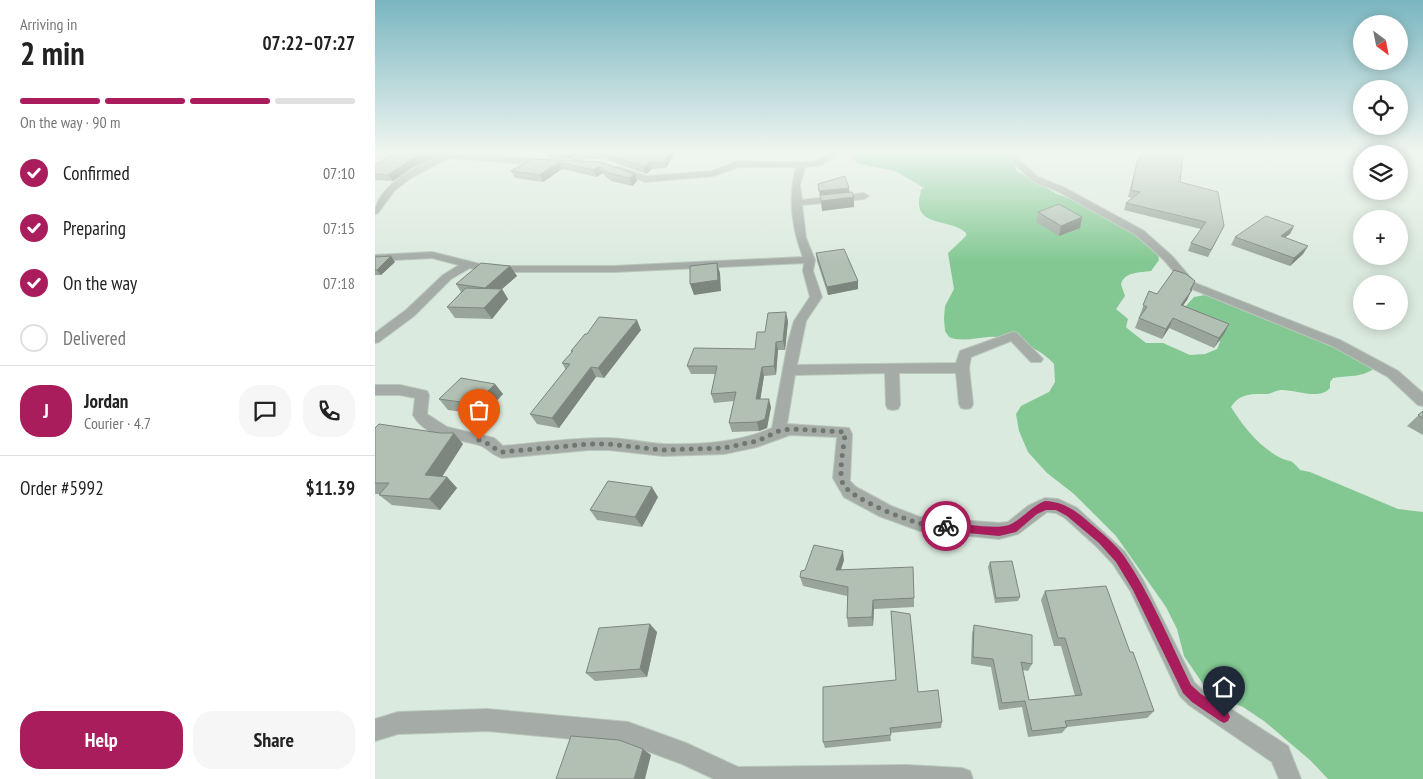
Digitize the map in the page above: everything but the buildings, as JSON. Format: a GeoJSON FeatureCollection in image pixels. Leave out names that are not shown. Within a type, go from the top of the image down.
{"type":"FeatureCollection","features":[{"type":"Feature","properties":{"kind":"street"},"geometry":{"type":"LineString","coordinates":[[375,210],[391,189]]}},
{"type":"Feature","properties":{"kind":"street"},"geometry":{"type":"LineString","coordinates":[[779,431],[794,342],[800,321],[816,297],[808,271],[810,260],[801,238],[797,189]]}},
{"type":"Feature","properties":{"kind":"street"},"geometry":{"type":"LineString","coordinates":[[1061,189],[1140,233],[1168,258],[1191,285],[1336,343],[1393,374],[1423,401]]}},
{"type":"Feature","properties":{"kind":"street"},"geometry":{"type":"LineString","coordinates":[[797,203],[864,196]]}},
{"type":"Feature","properties":{"kind":"street"},"geometry":{"type":"LineString","coordinates":[[375,258],[433,255],[488,269],[614,269],[810,260]]}},
{"type":"Feature","properties":{"kind":"street"},"geometry":{"type":"LineString","coordinates":[[375,339],[410,313],[447,277],[468,264]]}},
{"type":"Feature","properties":{"kind":"street"},"geometry":{"type":"LineString","coordinates":[[966,404],[963,368],[965,354],[1013,336],[1036,359]]}},
{"type":"Feature","properties":{"kind":"street"},"geometry":{"type":"LineString","coordinates":[[789,370],[963,368]]}},
{"type":"Feature","properties":{"kind":"street"},"geometry":{"type":"LineString","coordinates":[[892,369],[893,405]]}},
{"type":"Feature","properties":{"kind":"street"},"geometry":{"type":"LineString","coordinates":[[375,390],[400,390],[422,395],[420,415],[425,422],[434,428],[489,442],[495,449],[502,452],[589,444],[609,444],[663,450],[724,448],[757,441],[779,431],[790,429],[844,432],[841,478],[844,485],[850,492],[885,511],[921,524],[999,531],[1012,529],[1034,511],[1045,505],[1057,506],[1071,512],[1119,558],[1137,586],[1187,689],[1196,698],[1280,754],[1290,779]]}},
{"type":"Feature","properties":{"kind":"street"},"geometry":{"type":"LineString","coordinates":[[375,730],[398,723],[487,720],[627,733],[686,754],[737,778],[907,776],[962,779]]}},
{"type":"Feature","properties":{"kind":"green space"},"geometry":{"type":"Polygon","coordinates":[[[921,189],[1049,189],[1073,200],[1095,213],[1102,214],[1135,233],[1158,255],[1159,260],[1151,271],[1133,273],[1123,280],[1121,284],[1125,296],[1116,309],[1128,319],[1126,327],[1146,343],[1163,343],[1190,355],[1205,354],[1217,349],[1220,342],[1218,338],[1185,307],[1194,297],[1205,295],[1337,347],[1374,368],[1361,375],[1333,378],[1330,382],[1330,388],[1320,394],[1280,390],[1268,394],[1246,395],[1234,402],[1231,407],[1257,441],[1277,456],[1291,462],[1300,470],[1310,472],[1398,509],[1423,512],[1423,779],[1328,779],[1311,761],[1264,721],[1243,707],[1214,695],[1203,684],[1184,656],[1177,629],[1166,607],[1116,536],[1074,494],[1047,473],[1028,452],[1019,431],[1016,414],[1021,406],[1049,392],[1055,382],[1054,364],[1033,348],[1015,340],[997,337],[953,338],[949,337],[945,331],[945,306],[954,289],[948,253],[966,236],[966,233],[924,215],[920,209],[921,189]]]}},
{"type":"Feature","properties":{"kind":"way so far"},"geometry":{"type":"LineString","coordinates":[[479,440],[489,442],[495,449],[502,452],[589,444],[609,444],[663,450],[724,448],[757,441],[779,431],[790,429],[839,431],[845,434],[841,478],[850,492],[885,511],[921,524],[946,526]]}},
{"type":"Feature","properties":{"kind":"route"},"geometry":{"type":"LineString","coordinates":[[946,526],[999,531],[1012,529],[1034,511],[1045,505],[1057,506],[1071,512],[1119,558],[1137,586],[1187,689],[1196,698],[1224,717]]}}]}
